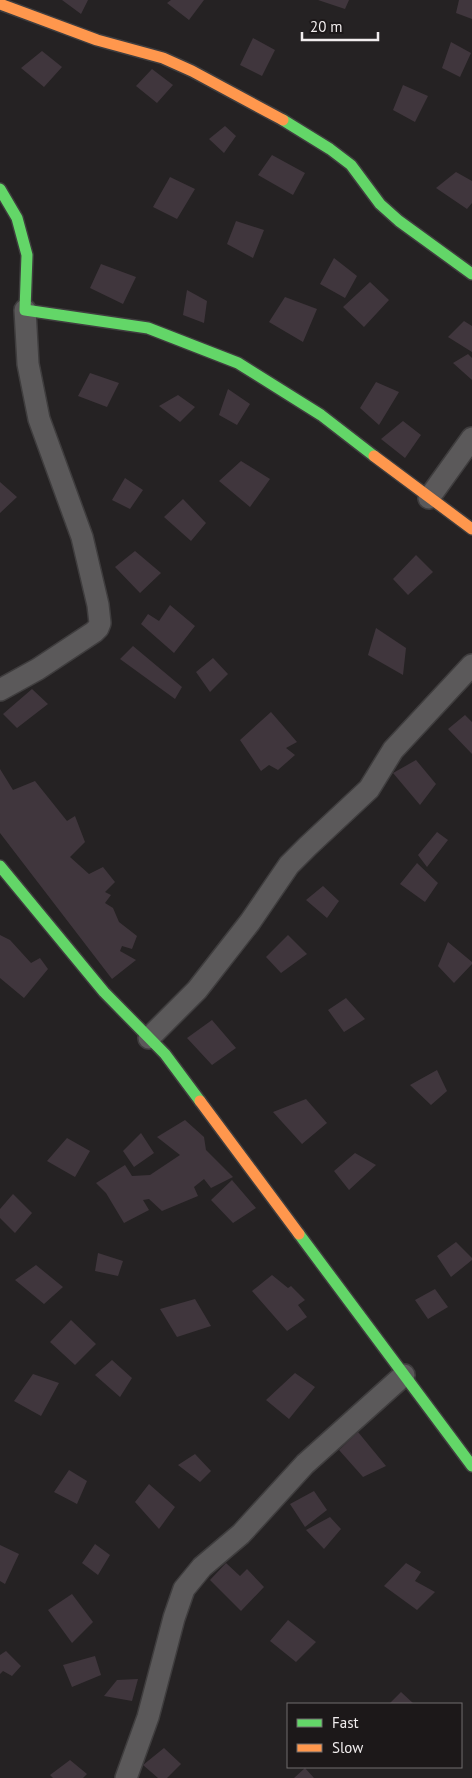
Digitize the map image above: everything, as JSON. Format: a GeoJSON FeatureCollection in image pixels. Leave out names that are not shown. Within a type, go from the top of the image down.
{"type":"FeatureCollection","features":[{"type":"Feature","properties":{"kind":"street"},"geometry":{"type":"LineString","coordinates":[[0,4],[97,40],[163,58],[192,71],[277,116],[330,149],[350,165],[380,204],[399,221],[472,274]]}},
{"type":"Feature","properties":{"kind":"street"},"geometry":{"type":"LineString","coordinates":[[0,189],[16,218],[27,254],[25,310],[28,364],[39,419],[82,537],[98,605],[100,623],[94,632],[38,669],[0,690]]}},
{"type":"Feature","properties":{"kind":"street"},"geometry":{"type":"LineString","coordinates":[[25,310],[148,328],[238,363],[321,415],[472,529]]}},
{"type":"Feature","properties":{"kind":"street"},"geometry":{"type":"LineString","coordinates":[[429,498],[472,438]]}},
{"type":"Feature","properties":{"kind":"street"},"geometry":{"type":"LineString","coordinates":[[149,1038],[198,990],[250,922],[290,865],[369,789],[393,750],[472,665]]}},
{"type":"Feature","properties":{"kind":"street"},"geometry":{"type":"LineString","coordinates":[[0,866],[104,992],[165,1054],[472,1466]]}},
{"type":"Feature","properties":{"kind":"street"},"geometry":{"type":"LineString","coordinates":[[126,1778],[148,1717],[174,1618],[184,1589],[202,1567],[241,1534],[305,1464],[404,1374]]}},
{"type":"Feature","properties":{"kind":"building"},"geometry":{"type":"Polygon","coordinates":[[[62,0],[88,0],[81,14],[62,0]]]}},
{"type":"Feature","properties":{"kind":"building"},"geometry":{"type":"Polygon","coordinates":[[[171,0],[204,0],[189,20],[167,3],[171,0]]]}},
{"type":"Feature","properties":{"kind":"building"},"geometry":{"type":"Polygon","coordinates":[[[318,0],[349,0],[345,9],[318,0]]]}},
{"type":"Feature","properties":{"kind":"building"},"geometry":{"type":"Polygon","coordinates":[[[459,0],[472,0],[472,19],[456,13],[459,0]]]}},
{"type":"Feature","properties":{"kind":"building"},"geometry":{"type":"Polygon","coordinates":[[[253,38],[275,50],[262,76],[240,65],[253,38]]]}},
{"type":"Feature","properties":{"kind":"building"},"geometry":{"type":"Polygon","coordinates":[[[451,42],[471,53],[460,77],[442,68],[451,42]]]}},
{"type":"Feature","properties":{"kind":"building"},"geometry":{"type":"Polygon","coordinates":[[[42,51],[62,67],[44,87],[21,68],[42,51]]]}},
{"type":"Feature","properties":{"kind":"building"},"geometry":{"type":"Polygon","coordinates":[[[152,69],[173,85],[157,103],[136,86],[152,69]]]}},
{"type":"Feature","properties":{"kind":"building"},"geometry":{"type":"Polygon","coordinates":[[[403,85],[428,96],[415,122],[393,110],[403,85]]]}},
{"type":"Feature","properties":{"kind":"building"},"geometry":{"type":"Polygon","coordinates":[[[225,126],[236,136],[224,153],[209,139],[225,126]]]}},
{"type":"Feature","properties":{"kind":"building"},"geometry":{"type":"Polygon","coordinates":[[[272,155],[305,173],[293,195],[258,175],[272,155]]]}},
{"type":"Feature","properties":{"kind":"building"},"geometry":{"type":"Polygon","coordinates":[[[456,172],[472,181],[472,203],[467,209],[436,188],[456,172]]]}},
{"type":"Feature","properties":{"kind":"building"},"geometry":{"type":"Polygon","coordinates":[[[170,177],[195,189],[177,219],[153,207],[170,177]]]}},
{"type":"Feature","properties":{"kind":"building"},"geometry":{"type":"Polygon","coordinates":[[[236,221],[264,230],[253,258],[227,244],[236,221]]]}},
{"type":"Feature","properties":{"kind":"building"},"geometry":{"type":"Polygon","coordinates":[[[334,258],[357,276],[345,298],[320,284],[334,258]]]}},
{"type":"Feature","properties":{"kind":"building"},"geometry":{"type":"Polygon","coordinates":[[[101,264],[136,277],[123,304],[90,288],[101,264]]]}},
{"type":"Feature","properties":{"kind":"building"},"geometry":{"type":"Polygon","coordinates":[[[370,282],[389,300],[364,327],[343,307],[370,282]]]}},
{"type":"Feature","properties":{"kind":"building"},"geometry":{"type":"Polygon","coordinates":[[[187,290],[207,301],[204,323],[183,315],[187,290]]]}},
{"type":"Feature","properties":{"kind":"building"},"geometry":{"type":"Polygon","coordinates":[[[285,297],[317,309],[303,342],[269,322],[285,297]]]}},
{"type":"Feature","properties":{"kind":"building"},"geometry":{"type":"Polygon","coordinates":[[[464,321],[472,326],[472,352],[448,337],[464,321]]]}},
{"type":"Feature","properties":{"kind":"building"},"geometry":{"type":"Polygon","coordinates":[[[468,354],[472,358],[472,380],[453,363],[468,354]]]}},
{"type":"Feature","properties":{"kind":"building"},"geometry":{"type":"Polygon","coordinates":[[[90,373],[119,383],[107,407],[78,396],[90,373]]]}},
{"type":"Feature","properties":{"kind":"building"},"geometry":{"type":"Polygon","coordinates":[[[376,382],[399,392],[379,425],[360,408],[376,382]]]}},
{"type":"Feature","properties":{"kind":"building"},"geometry":{"type":"Polygon","coordinates":[[[228,389],[250,404],[237,425],[219,415],[228,389]]]}},
{"type":"Feature","properties":{"kind":"building"},"geometry":{"type":"Polygon","coordinates":[[[178,395],[195,407],[180,422],[159,406],[178,395]]]}},
{"type":"Feature","properties":{"kind":"building"},"geometry":{"type":"Polygon","coordinates":[[[403,421],[421,435],[405,458],[381,439],[403,421]]]}},
{"type":"Feature","properties":{"kind":"building"},"geometry":{"type":"Polygon","coordinates":[[[241,461],[270,479],[250,507],[219,481],[241,461]]]}},
{"type":"Feature","properties":{"kind":"building"},"geometry":{"type":"Polygon","coordinates":[[[125,478],[143,490],[130,509],[112,500],[125,478]]]}},
{"type":"Feature","properties":{"kind":"building"},"geometry":{"type":"Polygon","coordinates":[[[0,482],[17,497],[0,513],[0,482]]]}},
{"type":"Feature","properties":{"kind":"building"},"geometry":{"type":"Polygon","coordinates":[[[183,499],[206,523],[191,541],[164,517],[183,499]]]}},
{"type":"Feature","properties":{"kind":"building"},"geometry":{"type":"Polygon","coordinates":[[[135,551],[161,573],[140,593],[115,567],[135,551]]]}},
{"type":"Feature","properties":{"kind":"building"},"geometry":{"type":"Polygon","coordinates":[[[416,555],[433,572],[408,595],[393,579],[416,555]]]}},
{"type":"Feature","properties":{"kind":"building"},"geometry":{"type":"Polygon","coordinates":[[[170,605],[195,626],[174,653],[141,624],[148,614],[159,621],[170,605]]]}},
{"type":"Feature","properties":{"kind":"building"},"geometry":{"type":"Polygon","coordinates":[[[376,628],[406,648],[403,675],[368,655],[376,628]]]}},
{"type":"Feature","properties":{"kind":"building"},"geometry":{"type":"Polygon","coordinates":[[[133,646],[182,687],[175,699],[120,659],[133,646]]]}},
{"type":"Feature","properties":{"kind":"building"},"geometry":{"type":"Polygon","coordinates":[[[213,658],[228,674],[210,692],[196,672],[213,658]]]}},
{"type":"Feature","properties":{"kind":"building"},"geometry":{"type":"Polygon","coordinates":[[[32,689],[48,704],[17,728],[3,714],[32,689]]]}},
{"type":"Feature","properties":{"kind":"building"},"geometry":{"type":"Polygon","coordinates":[[[271,712],[297,742],[286,748],[295,755],[278,770],[269,765],[261,771],[240,740],[271,712]]]}},
{"type":"Feature","properties":{"kind":"building"},"geometry":{"type":"Polygon","coordinates":[[[465,715],[472,722],[472,754],[448,729],[465,715]]]}},
{"type":"Feature","properties":{"kind":"building"},"geometry":{"type":"Polygon","coordinates":[[[416,760],[436,784],[420,805],[393,773],[416,760]]]}},
{"type":"Feature","properties":{"kind":"building"},"geometry":{"type":"Polygon","coordinates":[[[0,769],[13,790],[35,781],[67,821],[75,816],[85,842],[70,857],[89,874],[103,867],[115,882],[105,892],[111,895],[105,903],[113,908],[119,922],[137,936],[132,949],[122,946],[120,951],[136,960],[112,979],[0,833],[0,769]]]}},
{"type":"Feature","properties":{"kind":"building"},"geometry":{"type":"Polygon","coordinates":[[[437,832],[448,840],[427,867],[418,855],[437,832]]]}},
{"type":"Feature","properties":{"kind":"building"},"geometry":{"type":"Polygon","coordinates":[[[417,863],[438,883],[425,902],[400,884],[417,863]]]}},
{"type":"Feature","properties":{"kind":"building"},"geometry":{"type":"Polygon","coordinates":[[[323,886],[339,901],[327,918],[306,900],[323,886]]]}},
{"type":"Feature","properties":{"kind":"building"},"geometry":{"type":"Polygon","coordinates":[[[0,935],[10,940],[31,963],[40,958],[48,969],[24,998],[0,978],[0,935]]]}},
{"type":"Feature","properties":{"kind":"building"},"geometry":{"type":"Polygon","coordinates":[[[288,935],[307,954],[281,973],[266,957],[288,935]]]}},
{"type":"Feature","properties":{"kind":"building"},"geometry":{"type":"Polygon","coordinates":[[[448,942],[472,962],[454,983],[438,966],[448,942]]]}},
{"type":"Feature","properties":{"kind":"building"},"geometry":{"type":"Polygon","coordinates":[[[346,998],[365,1019],[344,1032],[328,1010],[346,998]]]}},
{"type":"Feature","properties":{"kind":"building"},"geometry":{"type":"Polygon","coordinates":[[[212,1020],[236,1048],[212,1065],[187,1038],[212,1020]]]}},
{"type":"Feature","properties":{"kind":"building"},"geometry":{"type":"Polygon","coordinates":[[[437,1070],[447,1091],[431,1105],[410,1085],[437,1070]]]}},
{"type":"Feature","properties":{"kind":"building"},"geometry":{"type":"Polygon","coordinates":[[[306,1099],[327,1123],[302,1144],[273,1112],[306,1099]]]}},
{"type":"Feature","properties":{"kind":"building"},"geometry":{"type":"Polygon","coordinates":[[[185,1120],[204,1137],[206,1150],[233,1177],[211,1188],[204,1179],[194,1187],[198,1196],[162,1211],[149,1199],[143,1200],[149,1210],[124,1223],[106,1193],[96,1183],[125,1165],[132,1176],[150,1175],[180,1155],[157,1137],[185,1120]]]}},
{"type":"Feature","properties":{"kind":"building"},"geometry":{"type":"Polygon","coordinates":[[[141,1133],[154,1153],[134,1167],[123,1151],[141,1133]]]}},
{"type":"Feature","properties":{"kind":"building"},"geometry":{"type":"Polygon","coordinates":[[[67,1138],[90,1151],[75,1177],[47,1161],[67,1138]]]}},
{"type":"Feature","properties":{"kind":"building"},"geometry":{"type":"Polygon","coordinates":[[[355,1153],[376,1165],[349,1190],[334,1171],[355,1153]]]}},
{"type":"Feature","properties":{"kind":"building"},"geometry":{"type":"Polygon","coordinates":[[[232,1180],[256,1208],[233,1223],[211,1200],[232,1180]]]}},
{"type":"Feature","properties":{"kind":"building"},"geometry":{"type":"Polygon","coordinates":[[[13,1194],[32,1213],[15,1233],[0,1218],[0,1209],[13,1194]]]}},
{"type":"Feature","properties":{"kind":"building"},"geometry":{"type":"Polygon","coordinates":[[[456,1242],[472,1260],[451,1277],[437,1256],[456,1242]]]}},
{"type":"Feature","properties":{"kind":"building"},"geometry":{"type":"Polygon","coordinates":[[[98,1253],[123,1261],[118,1276],[95,1271],[98,1253]]]}},
{"type":"Feature","properties":{"kind":"building"},"geometry":{"type":"Polygon","coordinates":[[[36,1265],[63,1287],[44,1304],[15,1280],[36,1265]]]}},
{"type":"Feature","properties":{"kind":"building"},"geometry":{"type":"Polygon","coordinates":[[[272,1275],[288,1288],[291,1286],[305,1300],[298,1305],[307,1317],[287,1331],[252,1291],[272,1275]]]}},
{"type":"Feature","properties":{"kind":"building"},"geometry":{"type":"Polygon","coordinates":[[[435,1289],[448,1307],[428,1319],[415,1300],[435,1289]]]}},
{"type":"Feature","properties":{"kind":"building"},"geometry":{"type":"Polygon","coordinates":[[[195,1299],[211,1326],[177,1337],[160,1309],[195,1299]]]}},
{"type":"Feature","properties":{"kind":"building"},"geometry":{"type":"Polygon","coordinates":[[[71,1320],[96,1344],[75,1365],[50,1342],[71,1320]]]}},
{"type":"Feature","properties":{"kind":"building"},"geometry":{"type":"Polygon","coordinates":[[[112,1360],[132,1378],[120,1397],[95,1375],[112,1360]]]}},
{"type":"Feature","properties":{"kind":"building"},"geometry":{"type":"Polygon","coordinates":[[[295,1373],[315,1387],[289,1419],[266,1400],[295,1373]]]}},
{"type":"Feature","properties":{"kind":"building"},"geometry":{"type":"Polygon","coordinates":[[[33,1374],[59,1383],[41,1416],[14,1401],[33,1374]]]}},
{"type":"Feature","properties":{"kind":"building"},"geometry":{"type":"Polygon","coordinates":[[[358,1432],[386,1466],[363,1477],[339,1450],[358,1432]]]}},
{"type":"Feature","properties":{"kind":"building"},"geometry":{"type":"Polygon","coordinates":[[[195,1454],[211,1471],[200,1482],[178,1465],[195,1454]]]}},
{"type":"Feature","properties":{"kind":"building"},"geometry":{"type":"Polygon","coordinates":[[[69,1470],[87,1481],[77,1504],[54,1492],[69,1470]]]}},
{"type":"Feature","properties":{"kind":"building"},"geometry":{"type":"Polygon","coordinates":[[[149,1484],[175,1507],[159,1529],[135,1502],[149,1484]]]}},
{"type":"Feature","properties":{"kind":"building"},"geometry":{"type":"Polygon","coordinates":[[[314,1491],[327,1510],[305,1527],[290,1504],[314,1491]]]}},
{"type":"Feature","properties":{"kind":"building"},"geometry":{"type":"Polygon","coordinates":[[[330,1517],[341,1529],[324,1549],[306,1530],[330,1517]]]}},
{"type":"Feature","properties":{"kind":"building"},"geometry":{"type":"Polygon","coordinates":[[[95,1544],[110,1555],[98,1575],[82,1563],[95,1544]]]}},
{"type":"Feature","properties":{"kind":"building"},"geometry":{"type":"Polygon","coordinates":[[[0,1545],[19,1554],[5,1584],[0,1581],[0,1545]]]}},
{"type":"Feature","properties":{"kind":"building"},"geometry":{"type":"Polygon","coordinates":[[[226,1563],[240,1576],[247,1569],[264,1587],[241,1611],[210,1580],[226,1563]]]}},
{"type":"Feature","properties":{"kind":"building"},"geometry":{"type":"Polygon","coordinates":[[[406,1563],[421,1572],[415,1581],[435,1592],[417,1610],[384,1586],[406,1563]]]}},
{"type":"Feature","properties":{"kind":"building"},"geometry":{"type":"Polygon","coordinates":[[[72,1594],[93,1622],[72,1643],[48,1610],[72,1594]]]}},
{"type":"Feature","properties":{"kind":"building"},"geometry":{"type":"Polygon","coordinates":[[[288,1620],[316,1642],[296,1662],[270,1641],[288,1620]]]}},
{"type":"Feature","properties":{"kind":"building"},"geometry":{"type":"Polygon","coordinates":[[[6,1651],[21,1666],[12,1676],[3,1671],[0,1674],[0,1655],[6,1651]]]}},
{"type":"Feature","properties":{"kind":"building"},"geometry":{"type":"Polygon","coordinates":[[[95,1656],[101,1675],[72,1687],[63,1665],[95,1656]]]}},
{"type":"Feature","properties":{"kind":"building"},"geometry":{"type":"Polygon","coordinates":[[[138,1679],[132,1701],[104,1696],[117,1680],[138,1679]]]}},
{"type":"Feature","properties":{"kind":"building"},"geometry":{"type":"Polygon","coordinates":[[[401,1692],[413,1703],[390,1703],[401,1692]]]}},
{"type":"Feature","properties":{"kind":"building"},"geometry":{"type":"Polygon","coordinates":[[[164,1748],[181,1764],[167,1778],[158,1778],[143,1765],[164,1748]]]}},
{"type":"Feature","properties":{"kind":"building"},"geometry":{"type":"Polygon","coordinates":[[[70,1760],[87,1774],[83,1778],[53,1778],[50,1775],[70,1760]]]}},
{"type":"Feature","properties":{"kind":"building"},"geometry":{"type":"Polygon","coordinates":[[[305,1768],[314,1778],[294,1778],[305,1768]]]}},
{"type":"Feature","properties":{"kind":"traffic: fast"},"geometry":{"type":"LineString","coordinates":[[283,120],[330,149],[351,165],[380,204],[399,221],[472,274]]}},
{"type":"Feature","properties":{"kind":"traffic: fast"},"geometry":{"type":"LineString","coordinates":[[0,189],[17,218],[27,255],[25,310],[148,328],[238,363],[321,415],[374,456]]}},
{"type":"Feature","properties":{"kind":"traffic: fast"},"geometry":{"type":"LineString","coordinates":[[0,866],[104,992],[165,1054],[200,1101]]}},
{"type":"Feature","properties":{"kind":"traffic: fast"},"geometry":{"type":"LineString","coordinates":[[299,1234],[472,1466]]}},
{"type":"Feature","properties":{"kind":"traffic: slow"},"geometry":{"type":"LineString","coordinates":[[0,4],[97,40],[163,58],[192,71],[283,120]]}},
{"type":"Feature","properties":{"kind":"traffic: slow"},"geometry":{"type":"LineString","coordinates":[[374,456],[472,529]]}},
{"type":"Feature","properties":{"kind":"traffic: slow"},"geometry":{"type":"LineString","coordinates":[[200,1101],[299,1234]]}}]}
